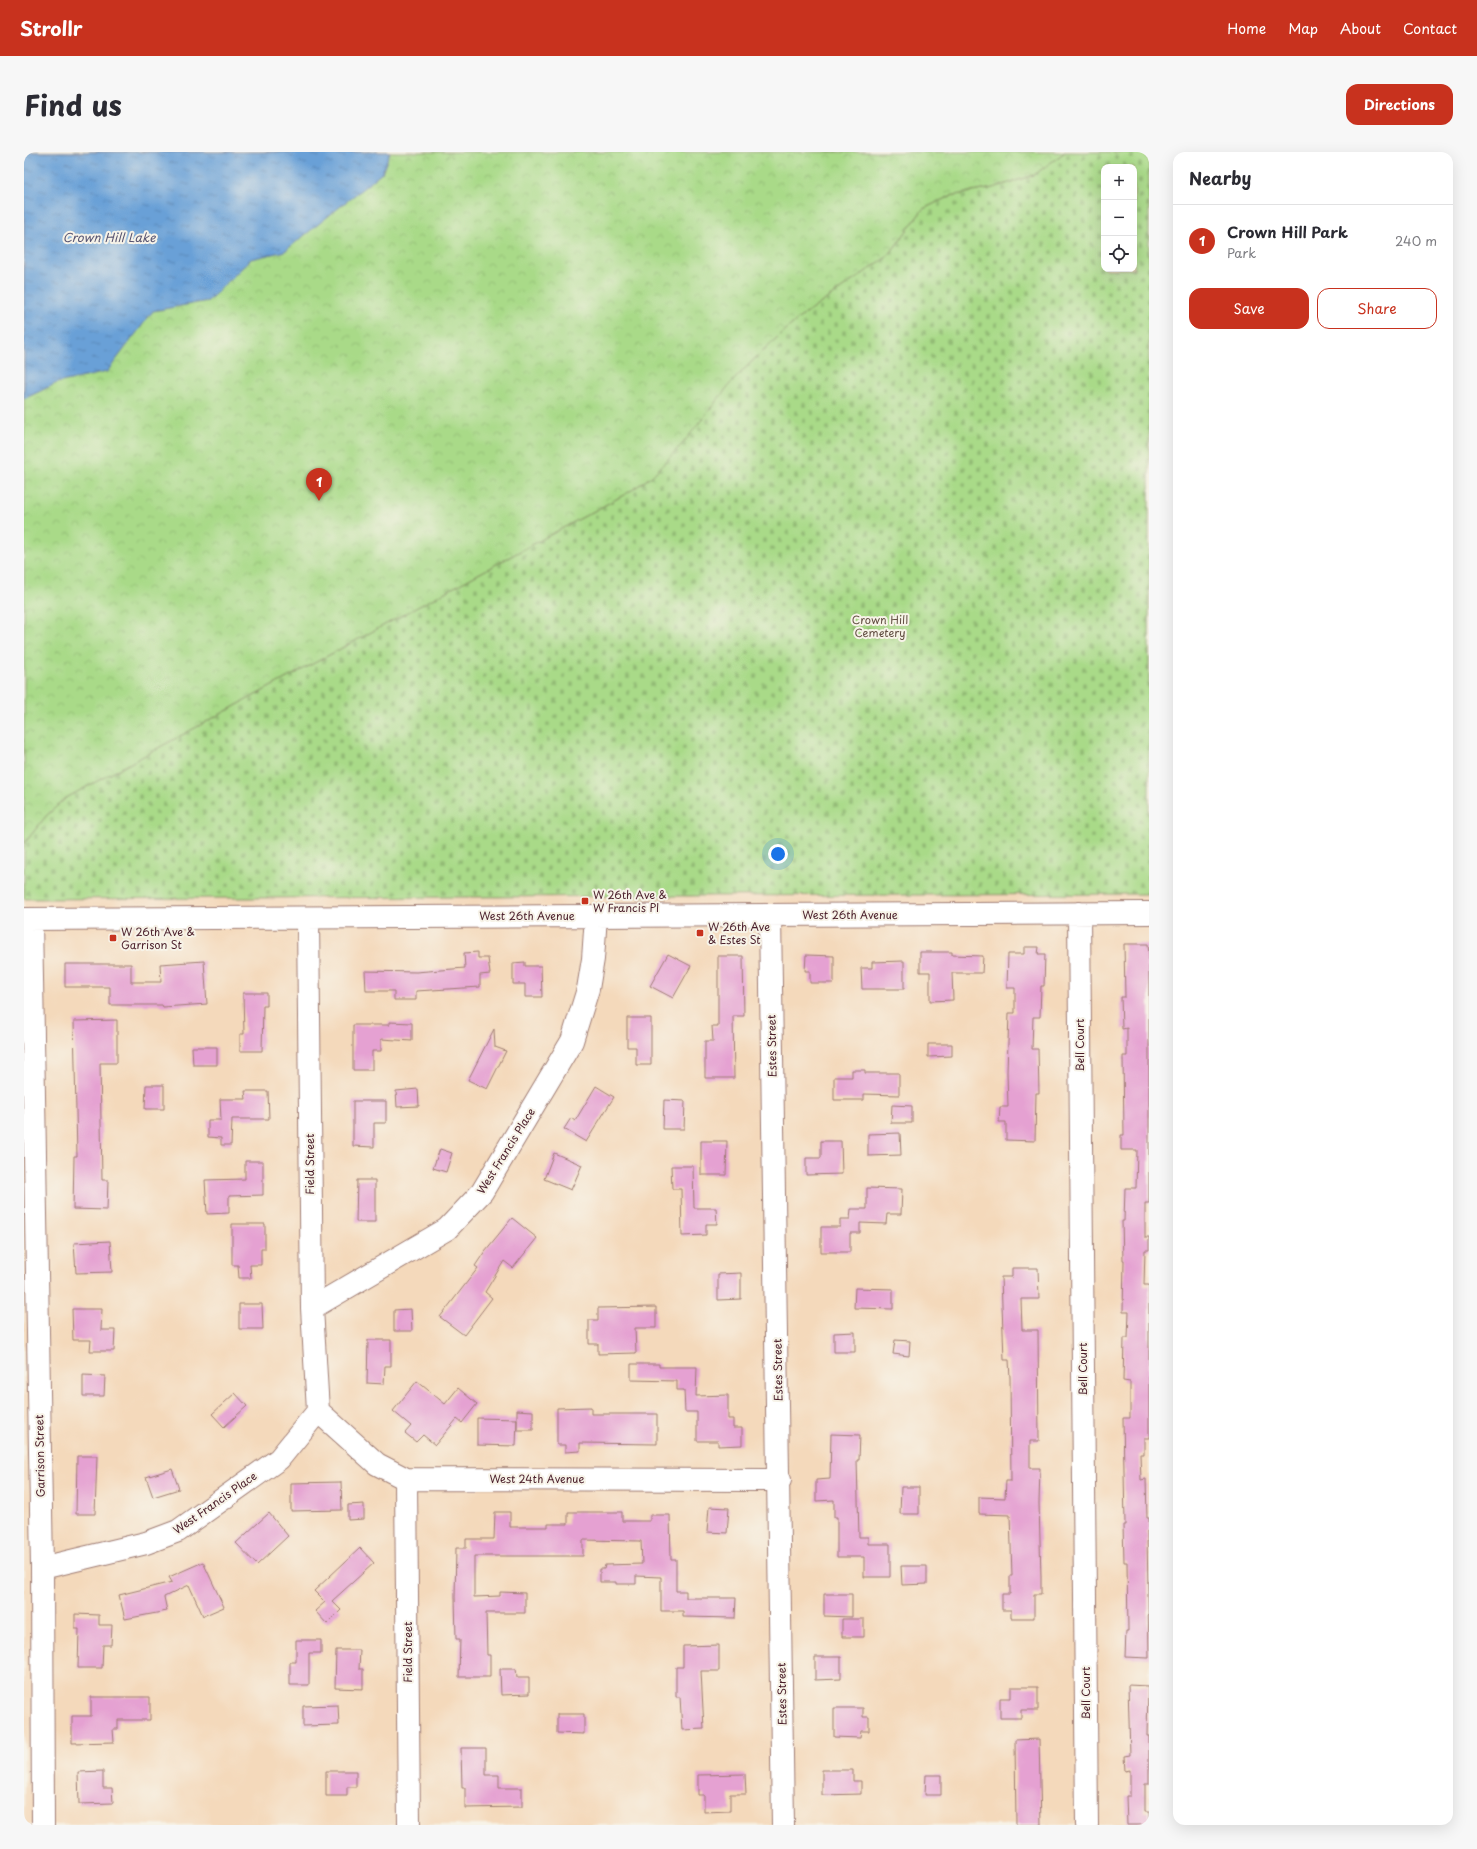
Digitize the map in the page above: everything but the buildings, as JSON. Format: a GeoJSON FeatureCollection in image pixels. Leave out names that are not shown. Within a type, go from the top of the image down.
{"type":"FeatureCollection","features":[{"type":"Feature","properties":{"kind":"street","name":"Bell Court"},"geometry":{"type":"LineString","coordinates":[[1079,913],[1087,1825]]}},
{"type":"Feature","properties":{"kind":"street","name":"West 26th Avenue"},"geometry":{"type":"LineString","coordinates":[[28,919],[1149,913]]}},
{"type":"Feature","properties":{"kind":"street","name":"Estes Street"},"geometry":{"type":"LineString","coordinates":[[770,915],[780,1480],[783,1825]]}},
{"type":"Feature","properties":{"kind":"street","name":"West Francis Place"},"geometry":{"type":"LineString","coordinates":[[312,1308],[447,1229],[482,1192],[572,1041],[588,990],[593,959],[596,916]]}},
{"type":"Feature","properties":{"kind":"street","name":"Field Street"},"geometry":{"type":"LineString","coordinates":[[308,918],[312,1308],[318,1411]]}},
{"type":"Feature","properties":{"kind":"street","name":"Garrison Street"},"geometry":{"type":"LineString","coordinates":[[28,919],[42,1568],[43,1825]]}},
{"type":"Feature","properties":{"kind":"street","name":"West Francis Place"},"geometry":{"type":"LineString","coordinates":[[42,1568],[146,1543],[178,1531],[279,1459],[318,1411]]}},
{"type":"Feature","properties":{"kind":"street","name":"West 24th Avenue"},"geometry":{"type":"LineString","coordinates":[[318,1411],[377,1464],[406,1479],[780,1480]]}},
{"type":"Feature","properties":{"kind":"street","name":"Field Street"},"geometry":{"type":"LineString","coordinates":[[406,1479],[409,1825]]}},
{"type":"Feature","properties":{"kind":"green space"},"geometry":{"type":"Polygon","coordinates":[[[24,152],[1065,152],[1034,175],[993,188],[950,196],[923,209],[888,256],[798,319],[761,352],[730,384],[684,442],[652,476],[629,492],[66,798],[46,816],[24,844],[24,152]]]}},
{"type":"Feature","properties":{"kind":"green space","name":"Crown Hill Cemetery"},"geometry":{"type":"Polygon","coordinates":[[[1065,152],[1149,152],[1149,894],[24,899],[24,844],[46,816],[66,798],[629,492],[652,476],[730,384],[761,352],[798,319],[888,256],[923,209],[950,196],[993,188],[1034,175],[1065,152]]]}},
{"type":"Feature","properties":{"kind":"water","name":"Crown Hill Lake"},"geometry":{"type":"Polygon","coordinates":[[[24,152],[390,152],[382,173],[285,251],[251,259],[208,301],[153,311],[107,372],[57,383],[24,399],[24,152]]]}},
{"type":"Feature","properties":{"kind":"place","name":"Crown Hill Park"},"geometry":{"type":"Point","coordinates":[319,501]}},
{"type":"Feature","properties":{"kind":"place","name":"W 26th Ave & W Francis Pl"},"geometry":{"type":"Point","coordinates":[585,901]}},
{"type":"Feature","properties":{"kind":"place","name":"W 26th Ave & Estes St"},"geometry":{"type":"Point","coordinates":[700,933]}},
{"type":"Feature","properties":{"kind":"place","name":"W 26th Ave & Garrison St"},"geometry":{"type":"Point","coordinates":[113,938]}}]}
